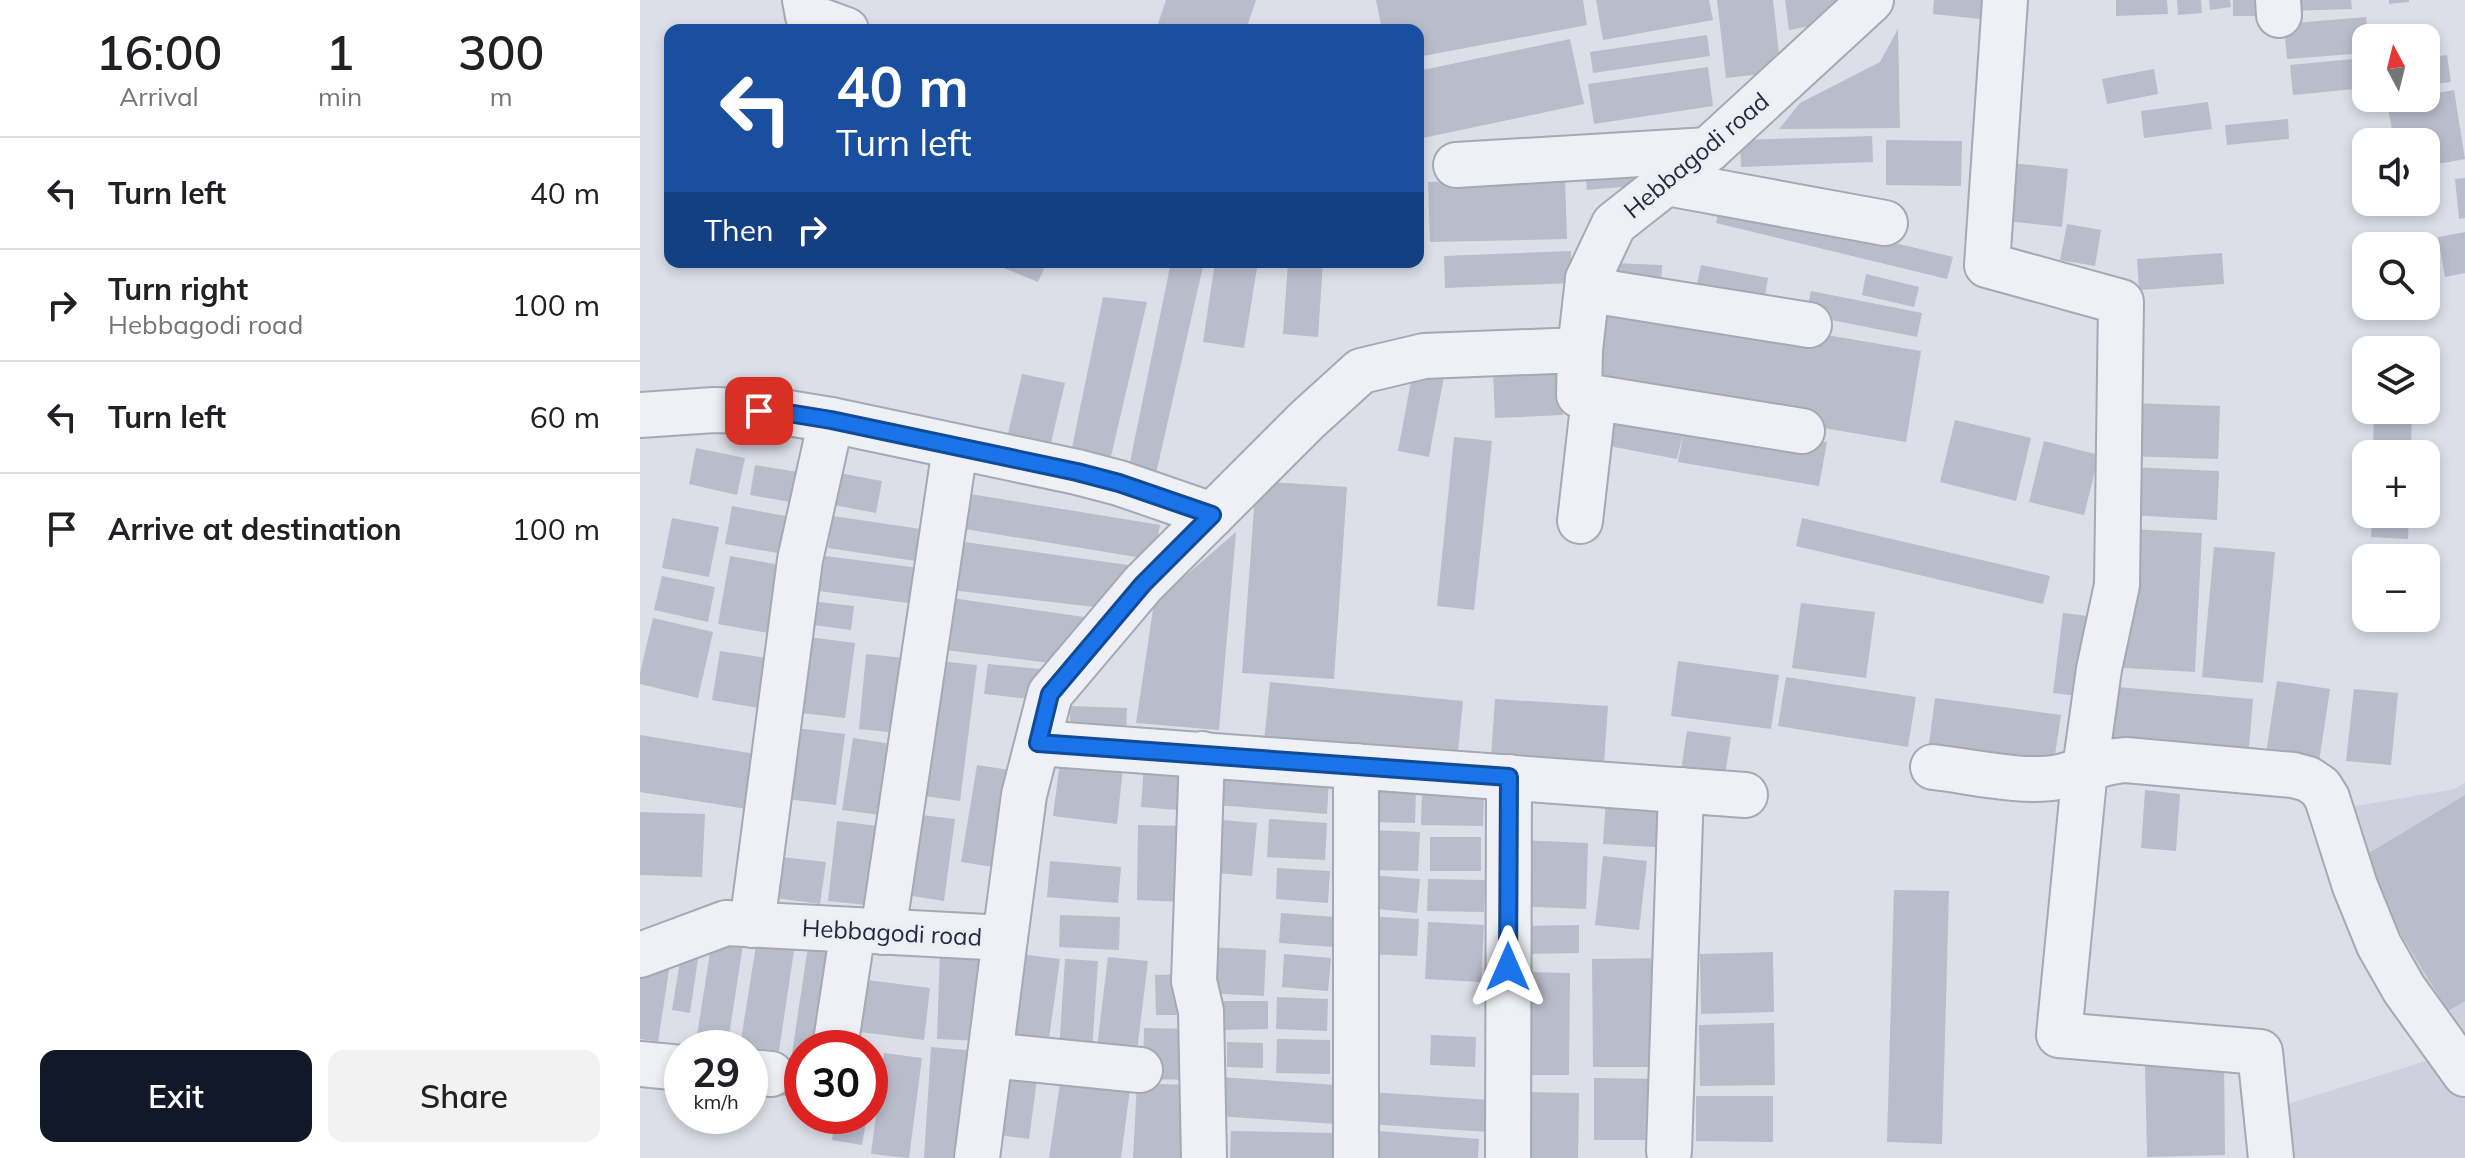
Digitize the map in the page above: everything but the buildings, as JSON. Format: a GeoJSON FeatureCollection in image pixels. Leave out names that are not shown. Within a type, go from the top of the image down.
{"type":"FeatureCollection","features":[{"type":"Feature","properties":{"kind":"street"},"geometry":{"type":"LineString","coordinates":[[805,0],[808,16],[830,24]]}},
{"type":"Feature","properties":{"kind":"street","name":"Hebbagodi road"},"geometry":{"type":"LineString","coordinates":[[640,955],[726,923],[1005,938],[1024,795],[1050,694],[1143,584],[1307,420],[1361,371],[1424,356],[1580,350],[1588,279],[1614,224],[1708,150],[1871,0]]}},
{"type":"Feature","properties":{"kind":"street"},"geometry":{"type":"LineString","coordinates":[[2005,0],[1987,265],[2121,302],[2117,585],[2099,669],[2085,769],[2059,1035],[2260,1052],[2271,1158]]}},
{"type":"Feature","properties":{"kind":"street"},"geometry":{"type":"LineString","coordinates":[[1456,165],[1708,150]]}},
{"type":"Feature","properties":{"kind":"street"},"geometry":{"type":"LineString","coordinates":[[1667,183],[1885,223]]}},
{"type":"Feature","properties":{"kind":"street"},"geometry":{"type":"LineString","coordinates":[[1588,279],[1609,293],[1809,325]]}},
{"type":"Feature","properties":{"kind":"street"},"geometry":{"type":"LineString","coordinates":[[1580,350],[1579,395],[1802,431]]}},
{"type":"Feature","properties":{"kind":"street"},"geometry":{"type":"LineString","coordinates":[[1580,521],[1594,398]]}},
{"type":"Feature","properties":{"kind":"street"},"geometry":{"type":"LineString","coordinates":[[640,415],[714,410],[782,412],[831,420],[1077,472],[1212,515]]}},
{"type":"Feature","properties":{"kind":"street"},"geometry":{"type":"LineString","coordinates":[[752,925],[800,560],[831,420]]}},
{"type":"Feature","properties":{"kind":"street"},"geometry":{"type":"LineString","coordinates":[[840,1030],[868,931],[955,448]]}},
{"type":"Feature","properties":{"kind":"street"},"geometry":{"type":"LineString","coordinates":[[1038,743],[1745,795]]}},
{"type":"Feature","properties":{"kind":"street"},"geometry":{"type":"LineString","coordinates":[[1202,754],[1194,981],[1201,1011],[1204,1158]]}},
{"type":"Feature","properties":{"kind":"street"},"geometry":{"type":"LineString","coordinates":[[1933,767],[2036,778],[2058,777],[2109,760],[2126,760],[2293,775],[2308,779],[2320,787],[2333,811],[2355,886],[2379,945],[2404,989],[2465,1074]]}},
{"type":"Feature","properties":{"kind":"street"},"geometry":{"type":"LineString","coordinates":[[1356,766],[1356,1158]]}},
{"type":"Feature","properties":{"kind":"street"},"geometry":{"type":"LineString","coordinates":[[1508,1158],[1509,777]]}},
{"type":"Feature","properties":{"kind":"street"},"geometry":{"type":"LineString","coordinates":[[1669,1151],[1681,790]]}},
{"type":"Feature","properties":{"kind":"street"},"geometry":{"type":"LineString","coordinates":[[977,1158],[1005,938]]}},
{"type":"Feature","properties":{"kind":"street"},"geometry":{"type":"LineString","coordinates":[[990,1055],[1140,1070]]}},
{"type":"Feature","properties":{"kind":"street"},"geometry":{"type":"LineString","coordinates":[[640,1064],[664,1066]]}},
{"type":"Feature","properties":{"kind":"shaded area"},"geometry":{"type":"Polygon","coordinates":[[[2465,782],[2465,1158],[2294,1158],[2288,1104],[2461,1050],[2339,873],[2355,806],[2455,789],[2465,782]]]}},
{"type":"Feature","properties":{"kind":"route"},"geometry":{"type":"LineString","coordinates":[[759,411],[831,420],[1077,472],[1212,515],[1143,584],[1050,694],[1038,743],[1509,777],[1508,967]]}}]}
